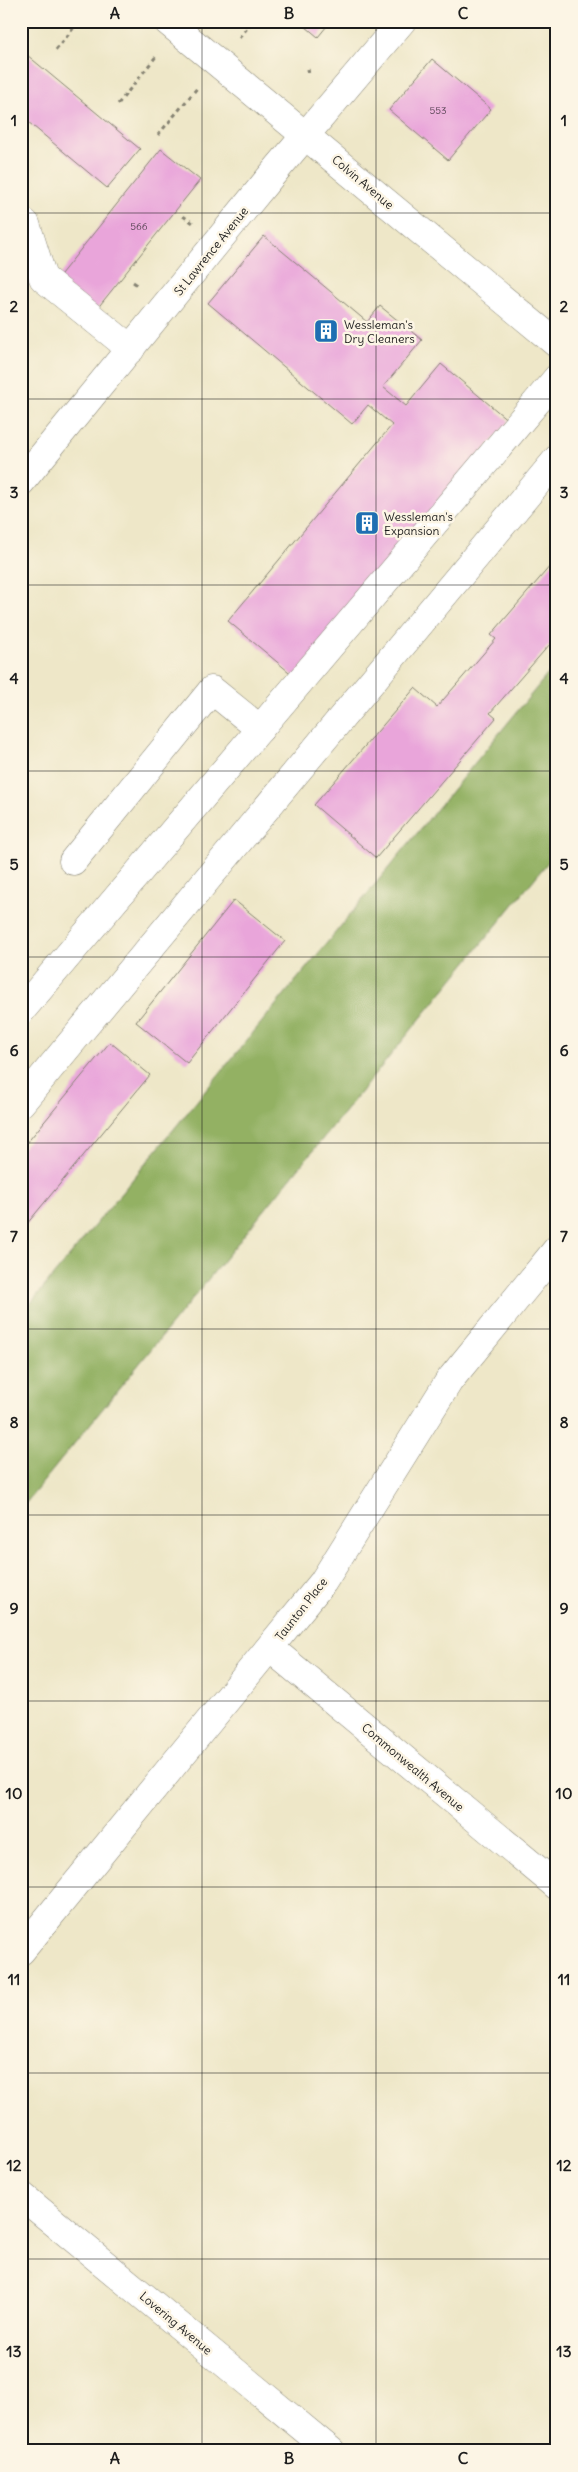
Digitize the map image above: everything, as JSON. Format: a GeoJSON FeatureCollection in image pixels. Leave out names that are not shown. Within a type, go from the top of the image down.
{"type":"FeatureCollection","features":[{"type":"Feature","properties":{"kind":"street","name":"Colvin Avenue"},"geometry":{"type":"LineString","coordinates":[[167,21],[557,344]]}},
{"type":"Feature","properties":{"kind":"street","name":"St Lawrence Avenue"},"geometry":{"type":"LineString","coordinates":[[21,482],[402,21]]}},
{"type":"Feature","properties":{"kind":"street"},"geometry":{"type":"LineString","coordinates":[[21,220],[26,224],[43,278],[131,349]]}},
{"type":"Feature","properties":{"kind":"street"},"geometry":{"type":"LineString","coordinates":[[21,1011],[557,378]]}},
{"type":"Feature","properties":{"kind":"street"},"geometry":{"type":"LineString","coordinates":[[21,1103],[551,477]]}},
{"type":"Feature","properties":{"kind":"street"},"geometry":{"type":"LineString","coordinates":[[73,861],[212,690],[260,729]]}},
{"type":"Feature","properties":{"kind":"street","name":"Taunton Place"},"geometry":{"type":"LineString","coordinates":[[21,1951],[323,1582],[450,1381],[557,1250]]}},
{"type":"Feature","properties":{"kind":"street","name":"Commonwealth Avenue"},"geometry":{"type":"LineString","coordinates":[[270,1648],[557,1886]]}},
{"type":"Feature","properties":{"kind":"street","name":"Lovering Avenue"},"geometry":{"type":"LineString","coordinates":[[21,2195],[331,2451]]}},
{"type":"Feature","properties":{"kind":"path"},"geometry":{"type":"LineString","coordinates":[[56,50],[78,21]]}},
{"type":"Feature","properties":{"kind":"path"},"geometry":{"type":"LineString","coordinates":[[241,36],[253,21]]}},
{"type":"Feature","properties":{"kind":"path"},"geometry":{"type":"LineString","coordinates":[[118,104],[156,57]]}},
{"type":"Feature","properties":{"kind":"path"},"geometry":{"type":"LineString","coordinates":[[308,69],[309,75]]}},
{"type":"Feature","properties":{"kind":"path"},"geometry":{"type":"LineString","coordinates":[[158,135],[194,91]]}},
{"type":"Feature","properties":{"kind":"green space"},"geometry":{"type":"Polygon","coordinates":[[[557,663],[557,851],[21,1509],[21,1315],[557,663]]]}},
{"type":"Feature","properties":{"kind":"building"},"geometry":{"type":"Polygon","coordinates":[[[299,21],[331,21],[318,37],[299,21]]]}},
{"type":"Feature","properties":{"kind":"building"},"geometry":{"type":"Polygon","coordinates":[[[21,50],[140,149],[107,188],[21,116],[21,50]]]}},
{"type":"Feature","properties":{"kind":"building"},"geometry":{"type":"Polygon","coordinates":[[[432,59],[491,109],[448,160],[389,110],[432,59]]]}},
{"type":"Feature","properties":{"kind":"building"},"geometry":{"type":"Polygon","coordinates":[[[161,149],[200,180],[96,310],[57,279],[161,149]]]}},
{"type":"Feature","properties":{"kind":"building","name":"Wessleman's Expansion"},"geometry":{"type":"Polygon","coordinates":[[[264,236],[367,322],[380,306],[422,340],[383,387],[406,406],[441,364],[509,421],[295,677],[228,621],[392,425],[368,405],[352,424],[208,303],[264,236]]]}},
{"type":"Feature","properties":{"kind":"building"},"geometry":{"type":"Polygon","coordinates":[[[557,558],[557,636],[490,713],[496,718],[376,858],[314,805],[415,688],[437,707],[496,639],[491,635],[557,558]]]}},
{"type":"Feature","properties":{"kind":"building"},"geometry":{"type":"Polygon","coordinates":[[[234,900],[285,941],[187,1063],[136,1022],[234,900]]]}},
{"type":"Feature","properties":{"kind":"building"},"geometry":{"type":"Polygon","coordinates":[[[110,1042],[150,1075],[21,1231],[21,1150],[110,1042]]]}},
{"type":"Feature","properties":{"kind":"place","name":"Wessleman's Dry Cleaners"},"geometry":{"type":"Point","coordinates":[326,331]}},
{"type":"Feature","properties":{"kind":"place","name":"Wessleman's Expansion"},"geometry":{"type":"Point","coordinates":[367,523]}}]}
